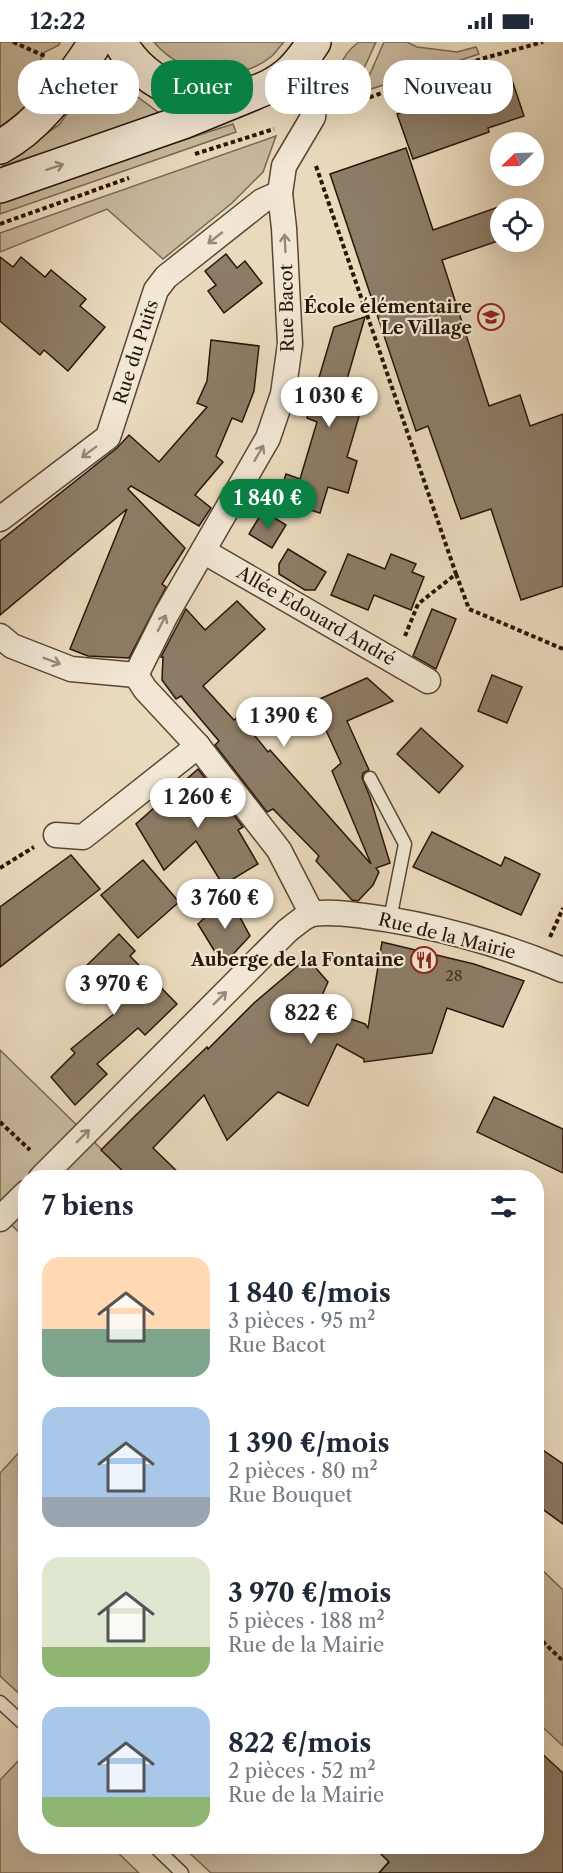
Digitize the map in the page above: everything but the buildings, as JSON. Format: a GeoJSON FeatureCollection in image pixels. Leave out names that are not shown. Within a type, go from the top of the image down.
{"type":"FeatureCollection","features":[{"type":"Feature","properties":{"kind":"street"},"geometry":{"type":"LineString","coordinates":[[0,147],[18,137],[46,110],[92,48],[94,42]]}},
{"type":"Feature","properties":{"kind":"street"},"geometry":{"type":"LineString","coordinates":[[120,42],[137,65],[153,79],[171,89],[191,96],[212,99],[233,98],[254,93]]}},
{"type":"Feature","properties":{"kind":"street"},"geometry":{"type":"LineString","coordinates":[[0,186],[183,122],[254,93],[287,75],[306,52]]}},
{"type":"Feature","properties":{"kind":"street","name":"Rue Bacot"},"geometry":{"type":"LineString","coordinates":[[136,675],[166,615],[268,438],[283,393],[290,344],[280,194],[293,130],[313,117],[316,88],[306,52]]}},
{"type":"Feature","properties":{"kind":"street","name":"Rue du Puits"},"geometry":{"type":"LineString","coordinates":[[0,519],[108,437],[156,290],[166,277],[262,201],[280,194]]}},
{"type":"Feature","properties":{"kind":"street","name":"Allée Edouard André"},"geometry":{"type":"LineString","coordinates":[[203,551],[428,681]]}},
{"type":"Feature","properties":{"kind":"street"},"geometry":{"type":"LineString","coordinates":[[0,636],[12,646],[71,669],[136,675],[145,689],[198,746],[279,850],[312,914],[287,931],[49,1170]]}},
{"type":"Feature","properties":{"kind":"street"},"geometry":{"type":"LineString","coordinates":[[56,835],[83,837],[198,746]]}},
{"type":"Feature","properties":{"kind":"street","name":"Rue de la Mairie"},"geometry":{"type":"LineString","coordinates":[[312,914],[344,914],[390,919],[448,932],[538,959],[563,970]]}},
{"type":"Feature","properties":{"kind":"street"},"geometry":{"type":"LineString","coordinates":[[0,1219],[18,1201]]}},
{"type":"Feature","properties":{"kind":"lane"},"geometry":{"type":"LineString","coordinates":[[369,778],[405,844],[390,919]]}},
{"type":"Feature","properties":{"kind":"lane"},"geometry":{"type":"LineString","coordinates":[[0,1702],[18,1719]]}},
{"type":"Feature","properties":{"kind":"lane"},"geometry":{"type":"LineString","coordinates":[[162,1854],[182,1873]]}},
{"type":"Feature","properties":{"kind":"path"},"geometry":{"type":"LineString","coordinates":[[13,42],[54,60]]}},
{"type":"Feature","properties":{"kind":"path"},"geometry":{"type":"LineString","coordinates":[[371,97],[481,59],[543,42]]}},
{"type":"Feature","properties":{"kind":"path"},"geometry":{"type":"LineString","coordinates":[[184,158],[293,130],[331,204],[456,574],[470,609],[563,650]]}},
{"type":"Feature","properties":{"kind":"path"},"geometry":{"type":"LineString","coordinates":[[0,224],[130,177]]}},
{"type":"Feature","properties":{"kind":"path"},"geometry":{"type":"LineString","coordinates":[[394,661],[418,604],[456,574]]}},
{"type":"Feature","properties":{"kind":"path"},"geometry":{"type":"LineString","coordinates":[[0,868],[56,835]]}},
{"type":"Feature","properties":{"kind":"path"},"geometry":{"type":"LineString","coordinates":[[544,1643],[563,1661]]}},
{"type":"Feature","properties":{"kind":"shaded area"},"geometry":{"type":"Polygon","coordinates":[[[0,42],[60,42],[59,45],[43,53],[41,60],[18,60],[18,113],[0,127],[0,42]]]}},
{"type":"Feature","properties":{"kind":"shaded area"},"geometry":{"type":"Polygon","coordinates":[[[154,42],[284,42],[272,56],[253,67],[253,60],[175,60],[154,42]]]}},
{"type":"Feature","properties":{"kind":"shaded area"},"geometry":{"type":"Polygon","coordinates":[[[359,42],[376,42],[368,60],[343,60],[359,42]]]}},
{"type":"Feature","properties":{"kind":"shaded area"},"geometry":{"type":"Polygon","coordinates":[[[384,42],[407,42],[417,47],[457,52],[476,47],[479,54],[461,60],[383,60],[383,85],[371,89],[371,72],[384,42]]]}},
{"type":"Feature","properties":{"kind":"shaded area"},"geometry":{"type":"Polygon","coordinates":[[[139,98],[151,107],[151,114],[162,115],[2,166],[9,158],[59,125],[67,114],[139,114],[139,98]]]}},
{"type":"Feature","properties":{"kind":"shaded area"},"geometry":{"type":"Polygon","coordinates":[[[233,124],[236,132],[0,214],[0,199],[233,124]]]}},
{"type":"Feature","properties":{"kind":"shaded area"},"geometry":{"type":"Polygon","coordinates":[[[276,136],[263,172],[232,203],[163,259],[107,209],[0,252],[0,233],[276,136]]]}},
{"type":"Feature","properties":{"kind":"shaded area"},"geometry":{"type":"Polygon","coordinates":[[[0,1050],[123,1170],[18,1170],[18,1231],[0,1214],[0,1050]]]}},
{"type":"Feature","properties":{"kind":"shaded area"},"geometry":{"type":"Polygon","coordinates":[[[18,1454],[18,1693],[0,1676],[0,1473],[18,1454]]]}},
{"type":"Feature","properties":{"kind":"shaded area"},"geometry":{"type":"Polygon","coordinates":[[[544,1572],[563,1590],[563,1746],[544,1728],[544,1572]]]}},
{"type":"Feature","properties":{"kind":"shaded area"},"geometry":{"type":"Polygon","coordinates":[[[18,1761],[18,1854],[119,1854],[139,1873],[0,1873],[0,1780],[18,1761]]]}},
{"type":"Feature","properties":{"kind":"shaded area"},"geometry":{"type":"Polygon","coordinates":[[[544,1853],[563,1873],[389,1861],[379,1873],[211,1873],[191,1854],[544,1853]]]}},
{"type":"Feature","properties":{"kind":"place","name":"École élémentaire Le Village"},"geometry":{"type":"Point","coordinates":[491,317]}},
{"type":"Feature","properties":{"kind":"place","name":"Auberge de la Fontaine"},"geometry":{"type":"Point","coordinates":[424,960]}}]}
